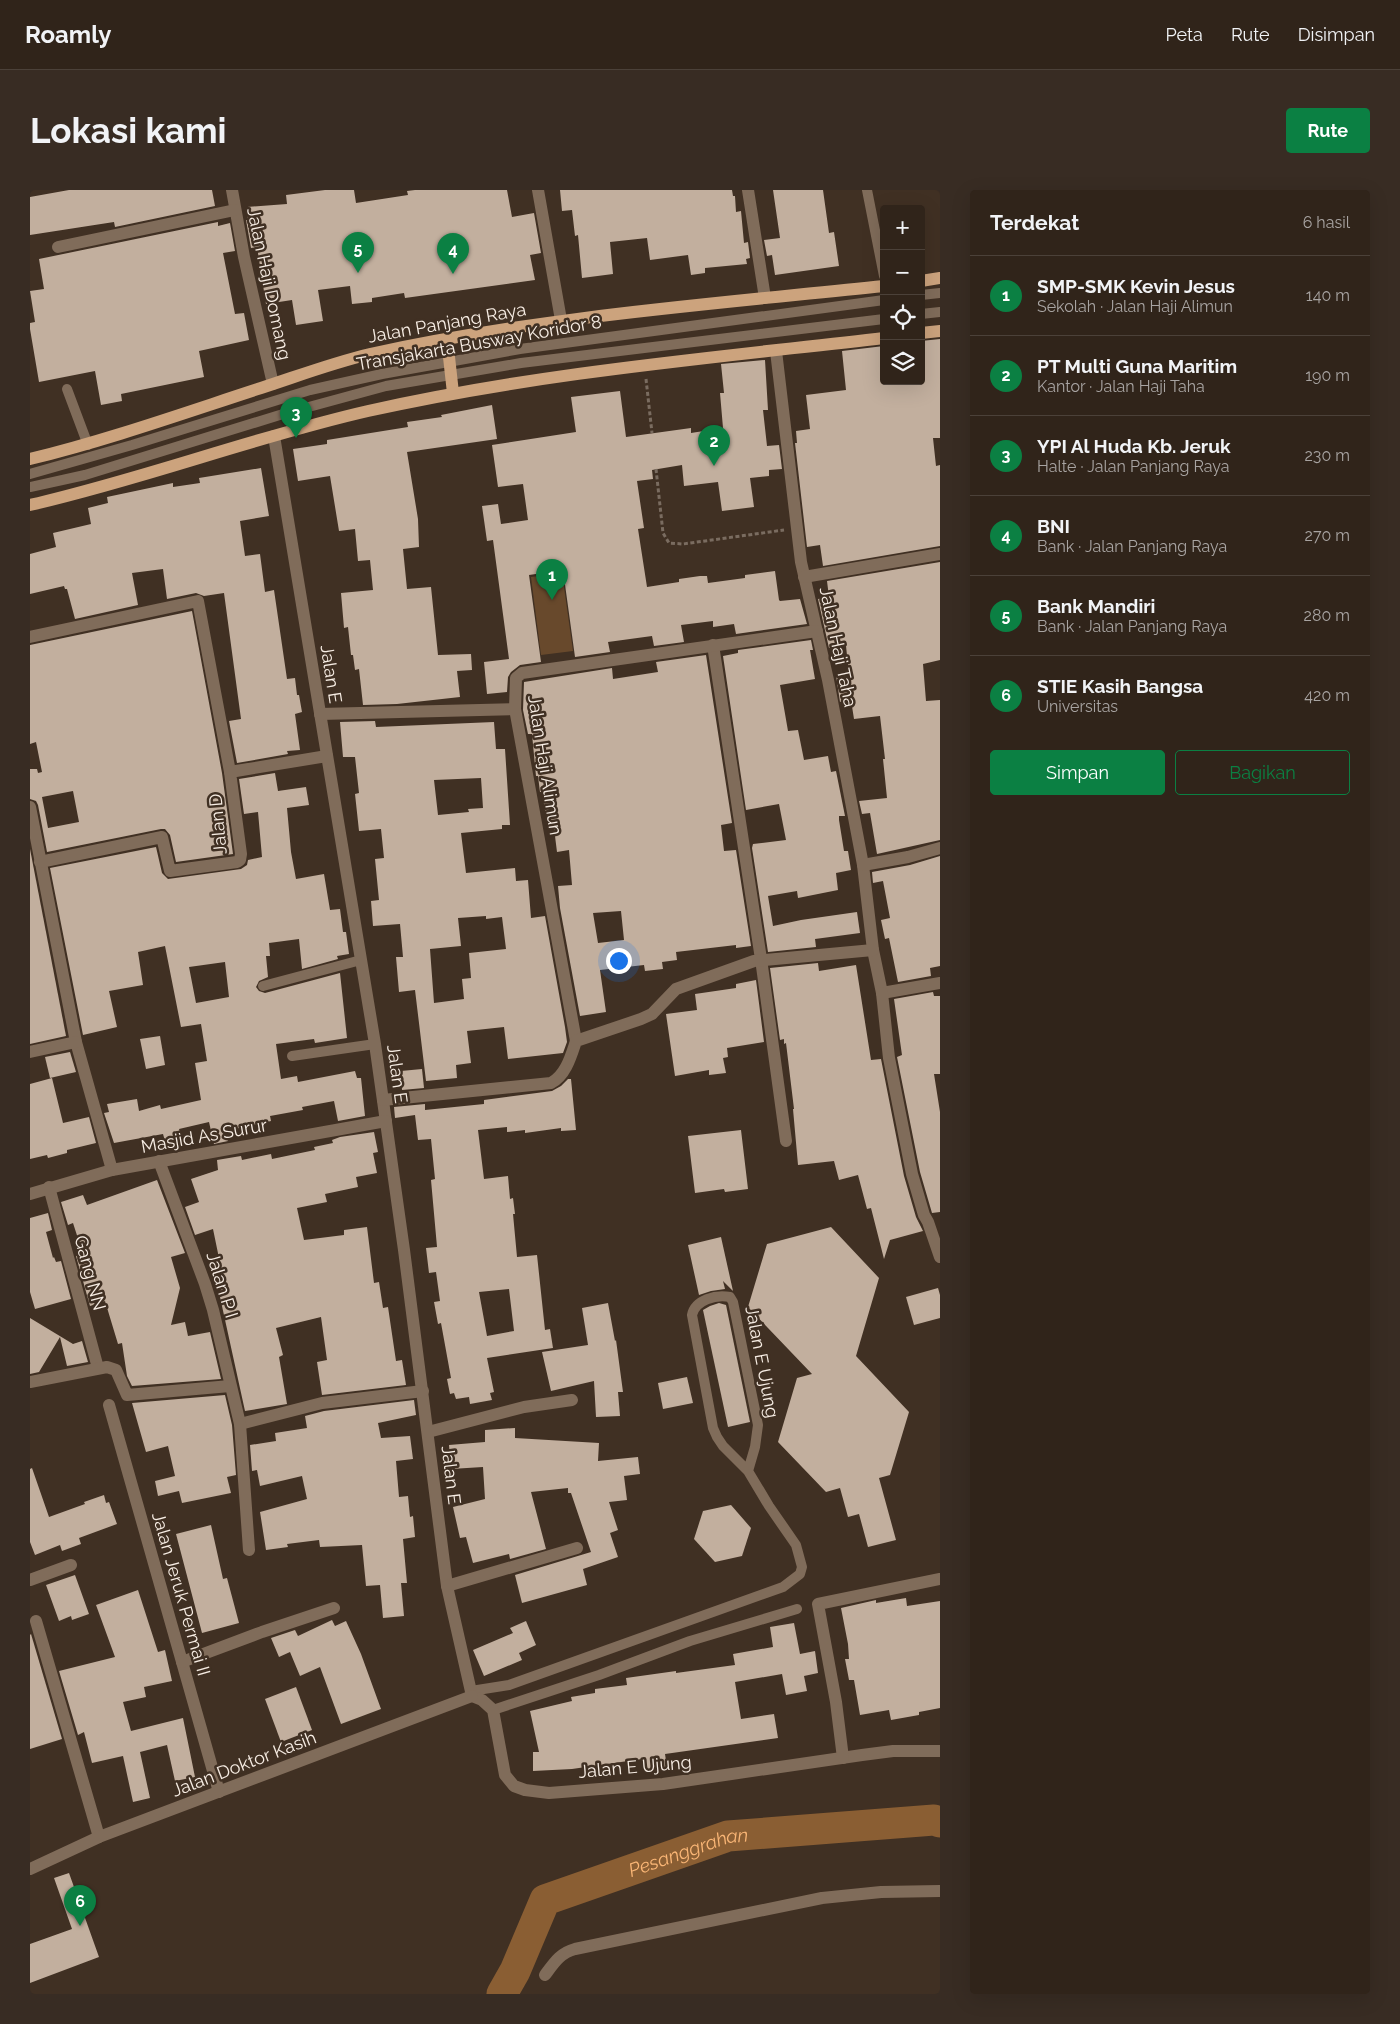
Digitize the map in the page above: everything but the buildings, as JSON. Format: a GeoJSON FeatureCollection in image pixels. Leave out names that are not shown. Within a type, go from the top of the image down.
{"type":"FeatureCollection","features":[{"type":"Feature","properties":{"kind":"main road"},"geometry":{"type":"LineString","coordinates":[[925,280],[940,278]]}},
{"type":"Feature","properties":{"kind":"main road","name":"Jalan Panjang Raya"},"geometry":{"type":"LineString","coordinates":[[30,459],[88,445],[313,369],[369,354],[560,320],[880,286]]}},
{"type":"Feature","properties":{"kind":"main road"},"geometry":{"type":"LineString","coordinates":[[925,333],[940,331]]}},
{"type":"Feature","properties":{"kind":"main road"},"geometry":{"type":"LineString","coordinates":[[30,505],[166,469],[274,436],[366,412],[452,393],[555,377],[880,338]]}},
{"type":"Feature","properties":{"kind":"main road"},"geometry":{"type":"LineString","coordinates":[[447,339],[452,393]]}},
{"type":"Feature","properties":{"kind":"street","name":"Jalan Haji Domang"},"geometry":{"type":"LineString","coordinates":[[232,190],[273,384]]}},
{"type":"Feature","properties":{"kind":"street"},"geometry":{"type":"LineString","coordinates":[[538,190],[560,320]]}},
{"type":"Feature","properties":{"kind":"street"},"geometry":{"type":"LineString","coordinates":[[748,190],[765,298]]}},
{"type":"Feature","properties":{"kind":"street"},"geometry":{"type":"LineString","coordinates":[[58,247],[235,210]]}},
{"type":"Feature","properties":{"kind":"street","name":"Jalan Haji Taha"},"geometry":{"type":"LineString","coordinates":[[776,351],[804,578],[828,680],[863,865],[873,950],[882,993],[889,1058],[912,1174],[924,1215],[934,1221],[940,1257]]}},
{"type":"Feature","properties":{"kind":"street","name":"Jalan E"},"geometry":{"type":"LineString","coordinates":[[274,436],[375,1044],[423,1391],[447,1586],[471,1693]]}},
{"type":"Feature","properties":{"kind":"street"},"geometry":{"type":"LineString","coordinates":[[804,578],[940,554]]}},
{"type":"Feature","properties":{"kind":"street"},"geometry":{"type":"LineString","coordinates":[[30,637],[198,600],[230,772]]}},
{"type":"Feature","properties":{"kind":"street","name":"Jalan Haji Alimun"},"geometry":{"type":"LineString","coordinates":[[576,1041],[515,709],[516,680],[520,674],[713,644],[817,631]]}},
{"type":"Feature","properties":{"kind":"street"},"geometry":{"type":"LineString","coordinates":[[713,644],[761,959],[786,1142]]}},
{"type":"Feature","properties":{"kind":"street"},"geometry":{"type":"LineString","coordinates":[[320,714],[515,709]]}},
{"type":"Feature","properties":{"kind":"street","name":"Jalan D"},"geometry":{"type":"LineString","coordinates":[[40,862],[162,837],[170,871],[220,865],[240,860],[241,854],[230,772],[327,756]]}},
{"type":"Feature","properties":{"kind":"street"},"geometry":{"type":"LineString","coordinates":[[30,807],[34,849],[40,862],[76,1042],[112,1170]]}},
{"type":"Feature","properties":{"kind":"street"},"geometry":{"type":"LineString","coordinates":[[863,865],[908,857],[940,848]]}},
{"type":"Feature","properties":{"kind":"street"},"geometry":{"type":"LineString","coordinates":[[383,1100],[551,1083],[555,1081],[569,1064],[576,1041],[652,1014],[676,989],[761,959],[873,950]]}},
{"type":"Feature","properties":{"kind":"street"},"geometry":{"type":"LineString","coordinates":[[882,993],[940,983]]}},
{"type":"Feature","properties":{"kind":"street"},"geometry":{"type":"LineString","coordinates":[[30,1052],[76,1042]]}},
{"type":"Feature","properties":{"kind":"street","name":"Masjid As Surur"},"geometry":{"type":"LineString","coordinates":[[30,1194],[112,1170],[386,1121]]}},
{"type":"Feature","properties":{"kind":"street","name":"Jalan P I"},"geometry":{"type":"LineString","coordinates":[[158,1161],[205,1284],[240,1424],[249,1550]]}},
{"type":"Feature","properties":{"kind":"street","name":"Gang NN"},"geometry":{"type":"LineString","coordinates":[[49,1187],[98,1368]]}},
{"type":"Feature","properties":{"kind":"street"},"geometry":{"type":"LineString","coordinates":[[30,1382],[98,1368],[116,1370],[125,1392],[131,1395],[230,1386]]}},
{"type":"Feature","properties":{"kind":"street"},"geometry":{"type":"LineString","coordinates":[[240,1424],[322,1404],[423,1391]]}},
{"type":"Feature","properties":{"kind":"street"},"geometry":{"type":"LineString","coordinates":[[428,1432],[524,1407],[572,1400]]}},
{"type":"Feature","properties":{"kind":"street","name":"Jalan Jeruk Permai II"},"geometry":{"type":"LineString","coordinates":[[109,1405],[219,1792]]}},
{"type":"Feature","properties":{"kind":"street"},"geometry":{"type":"LineString","coordinates":[[447,1586],[577,1548]]}},
{"type":"Feature","properties":{"kind":"street"},"geometry":{"type":"LineString","coordinates":[[30,1580],[72,1565]]}},
{"type":"Feature","properties":{"kind":"street"},"geometry":{"type":"LineString","coordinates":[[844,1758],[818,1604],[940,1579]]}},
{"type":"Feature","properties":{"kind":"street"},"geometry":{"type":"LineString","coordinates":[[182,1662],[334,1608]]}},
{"type":"Feature","properties":{"kind":"street"},"geometry":{"type":"LineString","coordinates":[[36,1621],[99,1837]]}},
{"type":"Feature","properties":{"kind":"street"},"geometry":{"type":"LineString","coordinates":[[471,1693],[492,1708]]}},
{"type":"Feature","properties":{"kind":"street","name":"Jalan Doktor Kasih"},"geometry":{"type":"LineString","coordinates":[[30,1869],[99,1837],[471,1693]]}},
{"type":"Feature","properties":{"kind":"street","name":"Jalan E Ujung"},"geometry":{"type":"LineString","coordinates":[[492,1708],[505,1774],[514,1786],[524,1790],[549,1793],[663,1784],[893,1751],[940,1750]]}},
{"type":"Feature","properties":{"kind":"street"},"geometry":{"type":"LineString","coordinates":[[545,1975],[558,1958],[566,1951],[574,1949],[822,1898],[881,1892],[940,1891]]}},
{"type":"Feature","properties":{"kind":"lane"},"geometry":{"type":"LineString","coordinates":[[867,190],[880,256]]}},
{"type":"Feature","properties":{"kind":"lane"},"geometry":{"type":"LineString","coordinates":[[925,295],[940,293]]}},
{"type":"Feature","properties":{"kind":"lane","name":"Transjakarta Busway Koridor 8"},"geometry":{"type":"LineString","coordinates":[[30,474],[132,446],[310,390],[450,360],[880,301]]}},
{"type":"Feature","properties":{"kind":"lane"},"geometry":{"type":"LineString","coordinates":[[925,314],[940,312]]}},
{"type":"Feature","properties":{"kind":"lane","name":"Transjakarta Busway Koridor 8"},"geometry":{"type":"LineString","coordinates":[[30,488],[85,474],[386,386],[521,363],[880,318]]}},
{"type":"Feature","properties":{"kind":"lane"},"geometry":{"type":"LineString","coordinates":[[67,389],[88,445]]}},
{"type":"Feature","properties":{"kind":"lane"},"geometry":{"type":"LineString","coordinates":[[263,986],[361,960]]}},
{"type":"Feature","properties":{"kind":"lane"},"geometry":{"type":"LineString","coordinates":[[292,1056],[375,1044]]}},
{"type":"Feature","properties":{"kind":"lane","name":"Jalan E Ujung"},"geometry":{"type":"LineString","coordinates":[[471,1693],[509,1685],[783,1587],[800,1574],[802,1567],[796,1545],[748,1471],[723,1446],[713,1428],[692,1315],[695,1305],[699,1302],[722,1296],[730,1297],[733,1302],[758,1425],[756,1447],[748,1471]]}},
{"type":"Feature","properties":{"kind":"lane"},"geometry":{"type":"LineString","coordinates":[[492,1708],[512,1705],[690,1641],[797,1609]]}},
{"type":"Feature","properties":{"kind":"path"},"geometry":{"type":"LineString","coordinates":[[646,377],[652,433]]}},
{"type":"Feature","properties":{"kind":"path"},"geometry":{"type":"LineString","coordinates":[[656,469],[663,533],[669,543],[691,543],[785,530]]}},
{"type":"Feature","properties":{"kind":"shaded area"},"geometry":{"type":"Polygon","coordinates":[[[562,573],[573,651],[541,655],[531,577],[562,573]]]}},
{"type":"Feature","properties":{"kind":"waterway","name":"Pesanggrahan"},"geometry":{"type":"LineString","coordinates":[[502,1994],[515,1971],[545,1900],[728,1836],[934,1820],[940,1822]]}},
{"type":"Feature","properties":{"kind":"place","name":"Bank Mandiri"},"geometry":{"type":"Point","coordinates":[358,273]}},
{"type":"Feature","properties":{"kind":"place","name":"BNI"},"geometry":{"type":"Point","coordinates":[453,274]}},
{"type":"Feature","properties":{"kind":"place","name":"YPI Al Huda Kb. Jeruk"},"geometry":{"type":"Point","coordinates":[296,438]}},
{"type":"Feature","properties":{"kind":"place","name":"PT Multi Guna Maritim"},"geometry":{"type":"Point","coordinates":[714,466]}},
{"type":"Feature","properties":{"kind":"place","name":"SMP-SMK Kevin Jesus"},"geometry":{"type":"Point","coordinates":[552,600]}},
{"type":"Feature","properties":{"kind":"place","name":"STIE Kasih Bangsa"},"geometry":{"type":"Point","coordinates":[80,1926]}}]}
